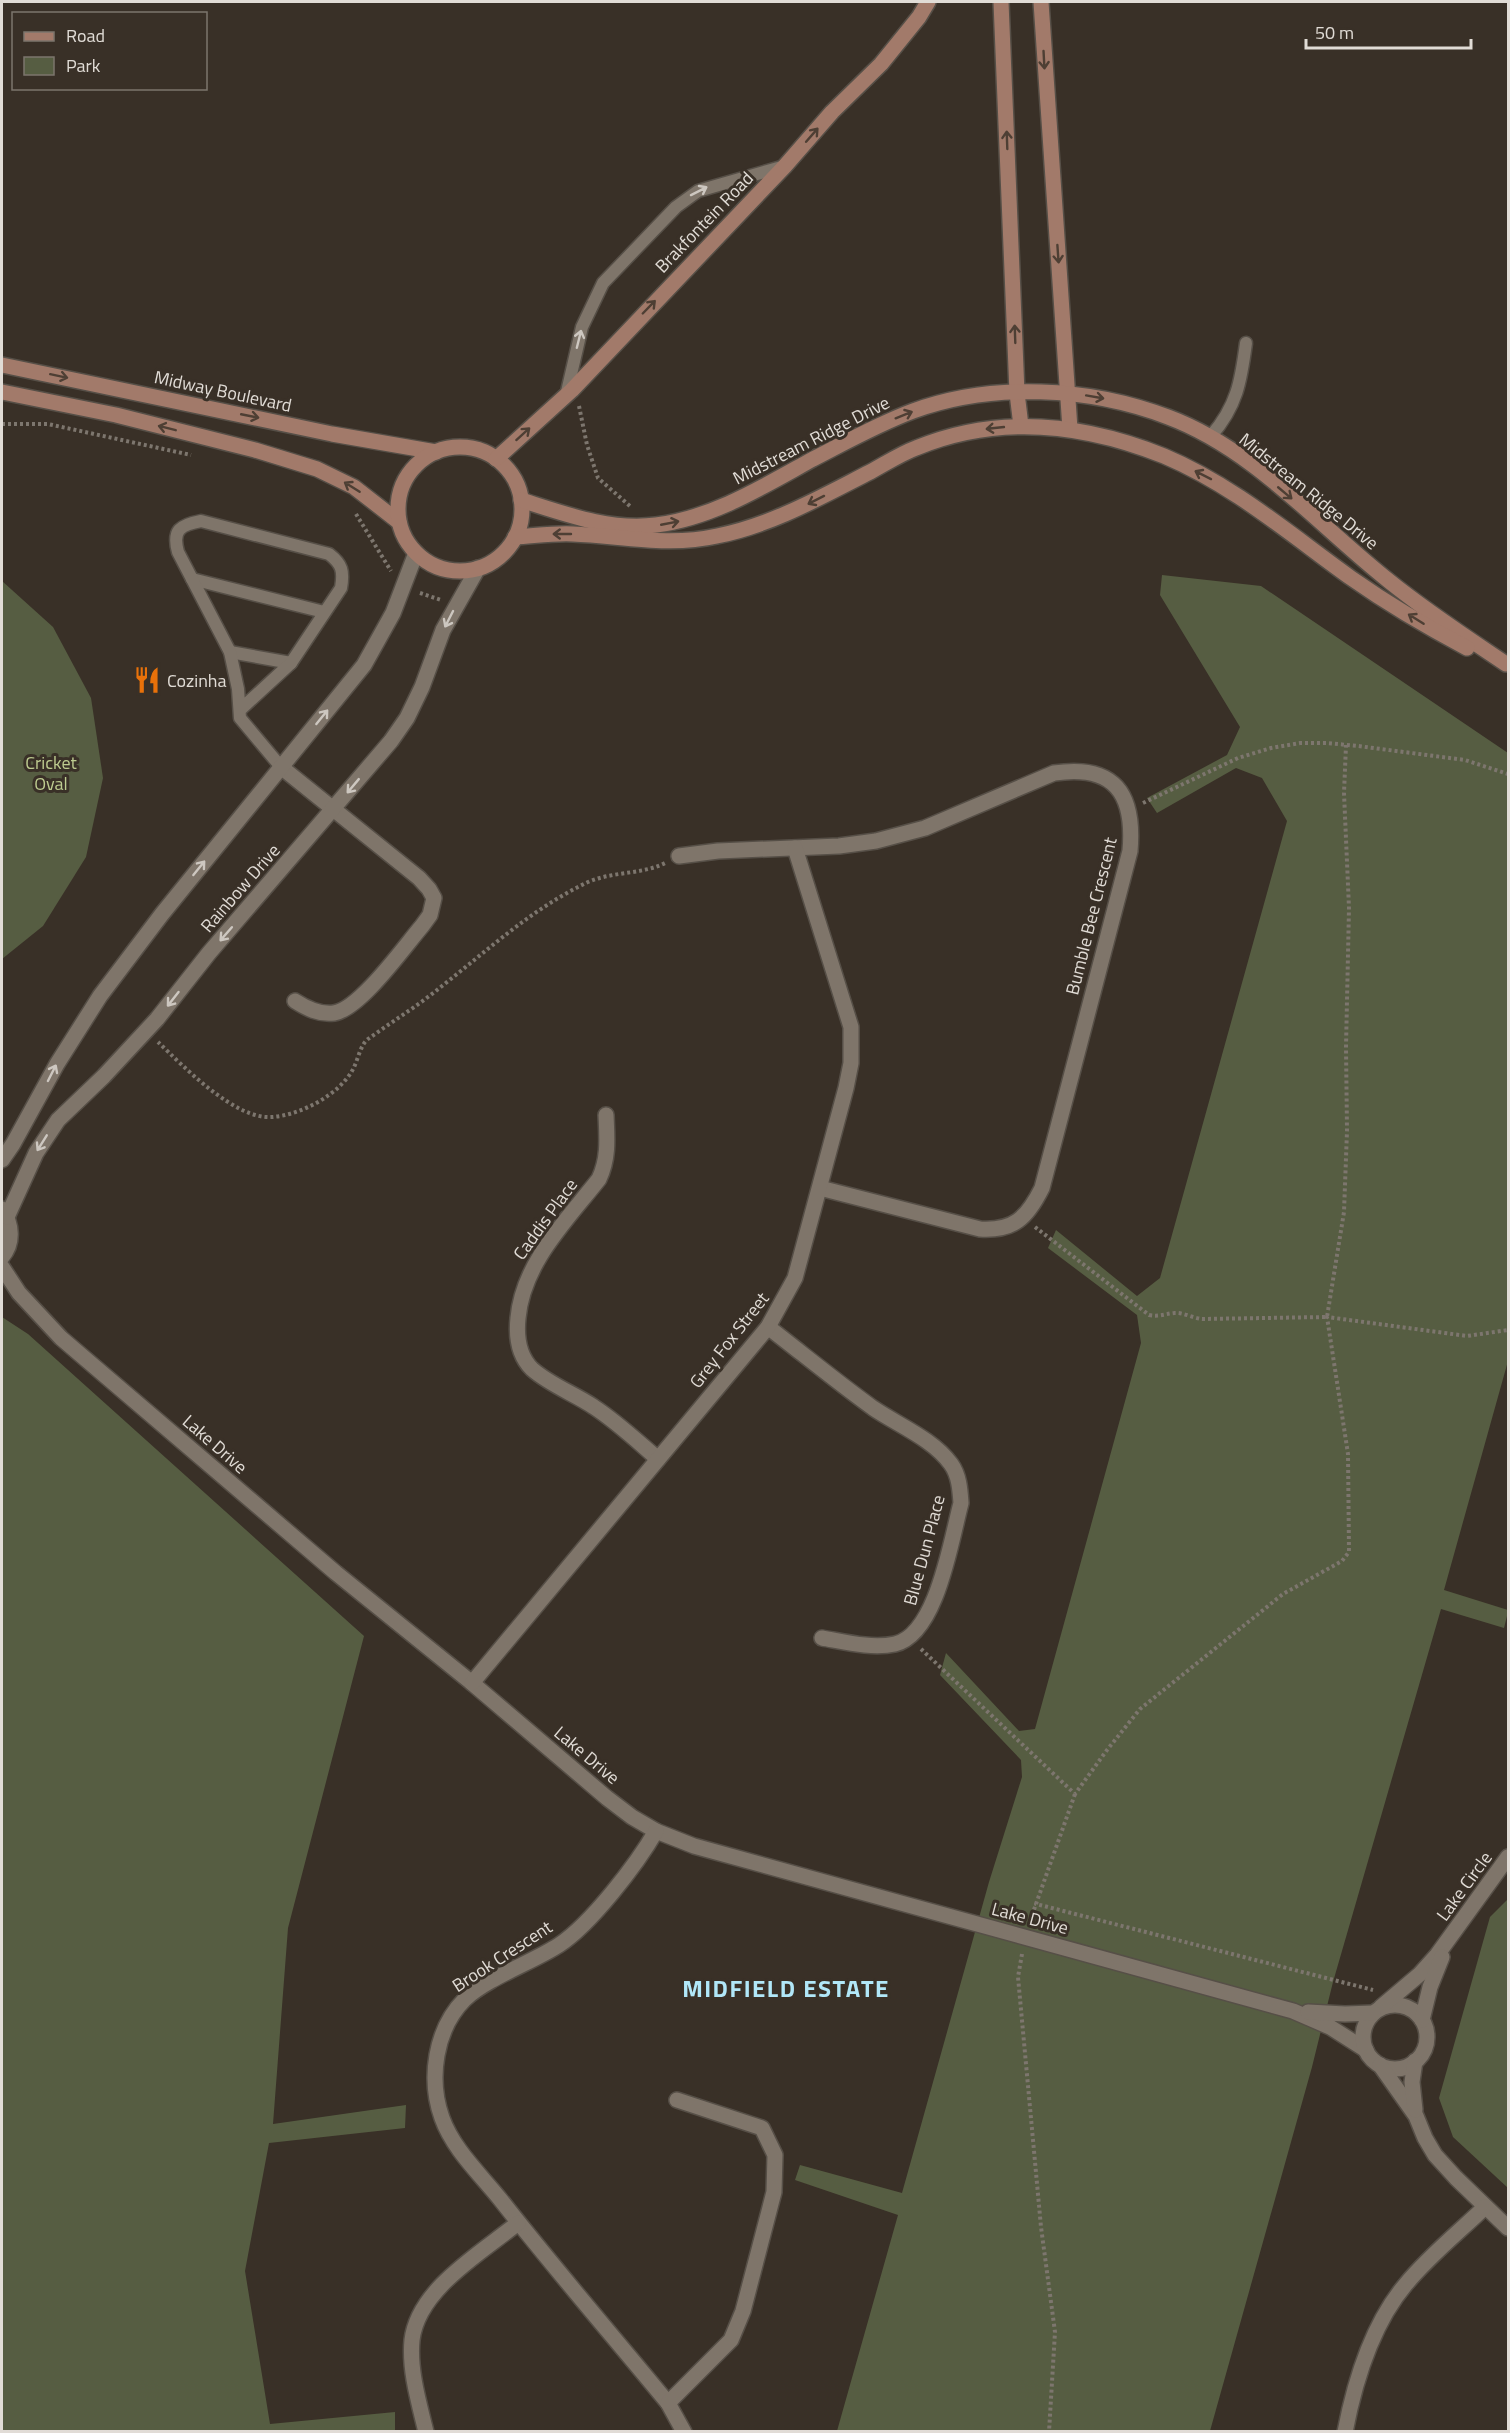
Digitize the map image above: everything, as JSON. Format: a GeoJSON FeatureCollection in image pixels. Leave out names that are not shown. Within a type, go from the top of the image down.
{"type":"FeatureCollection","features":[{"type":"Feature","properties":{"kind":"street","name":"Brakfontein Road"},"geometry":{"type":"LineString","coordinates":[[496,459],[571,390],[785,166],[832,112],[881,63],[919,17],[928,2]]}},
{"type":"Feature","properties":{"kind":"street"},"geometry":{"type":"LineString","coordinates":[[1001,2],[1017,393],[1021,426]]}},
{"type":"Feature","properties":{"kind":"street"},"geometry":{"type":"LineString","coordinates":[[1003,35],[1008,2]]}},
{"type":"Feature","properties":{"kind":"street"},"geometry":{"type":"LineString","coordinates":[[1041,2],[1070,429]]}},
{"type":"Feature","properties":{"kind":"street","name":"Midway Boulevard"},"geometry":{"type":"LineString","coordinates":[[2,365],[332,434],[436,452],[452,448],[467,448],[496,459]]}},
{"type":"Feature","properties":{"kind":"street"},"geometry":{"type":"LineString","coordinates":[[2,392],[116,415],[255,450],[317,469],[354,487],[399,522]]}},
{"type":"Feature","properties":{"kind":"street","name":"Midstream Ridge Drive"},"geometry":{"type":"LineString","coordinates":[[521,500],[573,517],[612,525],[654,525],[680,521],[742,498],[864,432],[915,411],[954,400],[1017,393],[1069,393],[1131,404],[1169,417],[1211,436],[1256,468],[1388,581],[1507,664]]}},
{"type":"Feature","properties":{"kind":"street","name":"Midstream Ridge Drive"},"geometry":{"type":"LineString","coordinates":[[515,537],[575,534],[674,542],[716,537],[784,515],[916,448],[987,429],[1021,426],[1070,429],[1124,441],[1166,457],[1211,479],[1390,603],[1470,650],[1507,664]]}},
{"type":"Feature","properties":{"kind":"street"},"geometry":{"type":"LineString","coordinates":[[436,452],[418,464],[405,480],[399,501],[399,522],[405,539],[424,560],[456,571],[478,568],[496,560],[515,537],[521,520],[521,500],[511,473],[496,459]]}},
{"type":"Feature","properties":{"kind":"street"},"geometry":{"type":"LineString","coordinates":[[2,1160],[76,1030],[100,996],[162,914],[364,665],[384,632],[416,553]]}},
{"type":"Feature","properties":{"kind":"street","name":"Rainbow Drive"},"geometry":{"type":"LineString","coordinates":[[4,1213],[46,1136],[72,1105],[104,1076],[146,1031],[391,741],[407,718],[422,687],[443,630],[478,568]]}},
{"type":"Feature","properties":{"kind":"street"},"geometry":{"type":"LineString","coordinates":[[281,767],[429,888],[434,898],[433,907],[422,926],[358,1001],[335,1013],[322,1013],[306,1008],[295,1001]]}},
{"type":"Feature","properties":{"kind":"street","name":"Bumble Bee Crescent"},"geometry":{"type":"LineString","coordinates":[[680,856],[718,851],[859,844],[925,828],[1054,774],[1071,771],[1086,772],[1100,777],[1117,788],[1129,810],[1132,833],[1130,850],[1042,1188],[1035,1203],[1022,1218]]}},
{"type":"Feature","properties":{"kind":"street","name":"Grey Fox Street"},"geometry":{"type":"LineString","coordinates":[[472,1683],[768,1327],[795,1278],[851,1063],[851,1027],[795,848]]}},
{"type":"Feature","properties":{"kind":"street","name":"Caddis Place"},"geometry":{"type":"LineString","coordinates":[[606,1115],[608,1143],[605,1166],[599,1179],[530,1272],[522,1292],[517,1331],[518,1344],[523,1357],[533,1369],[596,1408],[658,1458]]}},
{"type":"Feature","properties":{"kind":"street"},"geometry":{"type":"LineString","coordinates":[[820,1188],[980,1229],[997,1230],[1010,1227],[1022,1218]]}},
{"type":"Feature","properties":{"kind":"street"},"geometry":{"type":"LineString","coordinates":[[2,1257],[10,1240],[10,1228],[4,1213]]}},
{"type":"Feature","properties":{"kind":"street","name":"Lake Drive"},"geometry":{"type":"LineString","coordinates":[[2,1267],[18,1293],[61,1338],[336,1574],[472,1683],[607,1798],[656,1831],[694,1846],[1293,2011],[1330,2027],[1366,2050]]}},
{"type":"Feature","properties":{"kind":"street","name":"Blue Dun Place"},"geometry":{"type":"LineString","coordinates":[[768,1327],[872,1407],[933,1447],[950,1463],[957,1475],[961,1503],[935,1599],[922,1625],[909,1638]]}},
{"type":"Feature","properties":{"kind":"street"},"geometry":{"type":"LineString","coordinates":[[822,1638],[878,1646],[897,1643],[909,1638]]}},
{"type":"Feature","properties":{"kind":"street","name":"Brook Crescent"},"geometry":{"type":"LineString","coordinates":[[656,1831],[635,1863],[578,1928],[560,1944],[466,1998],[446,2026],[439,2045],[435,2075],[442,2118],[452,2138],[518,2223],[668,2403],[684,2432]]}},
{"type":"Feature","properties":{"kind":"street","name":"Lake Circle"},"geometry":{"type":"LineString","coordinates":[[1377,2010],[1420,1974],[1450,1938],[1485,1886],[1509,1857]]}},
{"type":"Feature","properties":{"kind":"street","name":"Lake Circle"},"geometry":{"type":"LineString","coordinates":[[1422,2019],[1435,1971],[1450,1938]]}},
{"type":"Feature","properties":{"kind":"street"},"geometry":{"type":"LineString","coordinates":[[1416,2116],[1412,2082],[1415,2061],[1426,2044],[1426,2027],[1422,2019],[1408,2008],[1399,2005],[1377,2010],[1367,2021],[1363,2030],[1363,2040],[1371,2059],[1380,2065],[1416,2116],[1435,2155],[1509,2228]]}},
{"type":"Feature","properties":{"kind":"street","name":"Lake Drive"},"geometry":{"type":"LineString","coordinates":[[1293,2011],[1345,2014],[1377,2010]]}},
{"type":"Feature","properties":{"kind":"street"},"geometry":{"type":"LineString","coordinates":[[1380,2065],[1398,2068],[1415,2061]]}},
{"type":"Feature","properties":{"kind":"street"},"geometry":{"type":"LineString","coordinates":[[668,2403],[731,2340],[743,2311],[774,2192],[775,2155],[762,2128],[677,2100]]}},
{"type":"Feature","properties":{"kind":"street"},"geometry":{"type":"LineString","coordinates":[[1345,2432],[1365,2359],[1390,2306],[1407,2283],[1485,2206]]}},
{"type":"Feature","properties":{"kind":"street"},"geometry":{"type":"LineString","coordinates":[[426,2432],[412,2361],[412,2339],[418,2319],[431,2295],[442,2283],[518,2223]]}},
{"type":"Feature","properties":{"kind":"lane"},"geometry":{"type":"LineString","coordinates":[[571,390],[582,327],[591,305],[603,283],[635,249],[676,207],[698,190],[785,166]]}},
{"type":"Feature","properties":{"kind":"lane"},"geometry":{"type":"LineString","coordinates":[[1211,436],[1226,419],[1236,397],[1246,343]]}},
{"type":"Feature","properties":{"kind":"lane"},"geometry":{"type":"LineString","coordinates":[[241,709],[291,663],[341,588],[343,574],[340,562],[329,554],[201,521],[186,524],[178,530],[175,541],[178,552],[230,652],[241,709],[240,718],[281,767]]}},
{"type":"Feature","properties":{"kind":"lane"},"geometry":{"type":"LineString","coordinates":[[192,579],[324,612]]}},
{"type":"Feature","properties":{"kind":"lane"},"geometry":{"type":"LineString","coordinates":[[230,652],[291,663]]}},
{"type":"Feature","properties":{"kind":"path"},"geometry":{"type":"LineString","coordinates":[[571,390],[598,478],[612,493],[654,525]]}},
{"type":"Feature","properties":{"kind":"path"},"geometry":{"type":"LineString","coordinates":[[2,424],[48,424],[196,456]]}},
{"type":"Feature","properties":{"kind":"path"},"geometry":{"type":"LineString","coordinates":[[351,508],[363,521],[383,560],[404,587],[456,605]]}},
{"type":"Feature","properties":{"kind":"path"},"geometry":{"type":"LineString","coordinates":[[1129,810],[1238,758],[1271,748],[1300,743],[1346,745],[1465,760],[1509,774]]}},
{"type":"Feature","properties":{"kind":"path"},"geometry":{"type":"LineString","coordinates":[[1049,2432],[1054,2332],[1041,2226],[1018,1977],[1025,1937],[1036,1904],[1076,1794],[1140,1709],[1283,1594],[1342,1561],[1349,1552],[1348,1454],[1327,1317],[1344,1212],[1347,1131],[1349,908],[1344,793],[1346,745]]}},
{"type":"Feature","properties":{"kind":"path"},"geometry":{"type":"LineString","coordinates":[[146,1031],[195,1078],[246,1112],[261,1117],[289,1114],[340,1088],[353,1069],[367,1040],[441,987],[511,929],[588,882],[655,868],[680,856]]}},
{"type":"Feature","properties":{"kind":"path"},"geometry":{"type":"LineString","coordinates":[[1022,1218],[1149,1315],[1160,1317],[1176,1312],[1191,1318],[1202,1319],[1327,1317],[1467,1336],[1509,1330]]}},
{"type":"Feature","properties":{"kind":"path"},"geometry":{"type":"LineString","coordinates":[[909,1638],[1076,1794]]}},
{"type":"Feature","properties":{"kind":"path"},"geometry":{"type":"LineString","coordinates":[[1036,1904],[1396,1996]]}},
{"type":"Feature","properties":{"kind":"green space"},"geometry":{"type":"Polygon","coordinates":[[[1162,575],[1261,586],[1508,753],[1508,1361],[1444,1590],[1508,1610],[1508,1612],[1504,1628],[1441,1609],[1333,1982],[1312,2067],[1210,2431],[837,2431],[898,2215],[795,2180],[800,2165],[902,2193],[989,1882],[1022,1777],[1021,1760],[940,1675],[946,1653],[1019,1731],[1035,1729],[1141,1343],[1137,1315],[1048,1248],[1056,1230],[1137,1296],[1160,1278],[1287,821],[1262,778],[1236,768],[1157,813],[1147,798],[1227,755],[1240,727],[1160,595],[1162,575]]]}},
{"type":"Feature","properties":{"kind":"green space","name":"Cricket Oval"},"geometry":{"type":"Polygon","coordinates":[[[2,581],[53,627],[91,698],[103,778],[86,857],[43,926],[2,959],[2,581]]]}},
{"type":"Feature","properties":{"kind":"green space"},"geometry":{"type":"Polygon","coordinates":[[[2,1317],[28,1334],[364,1636],[288,1928],[273,2124],[406,2105],[405,2128],[269,2143],[245,2271],[270,2424],[395,2412],[395,2431],[2,2431],[2,1317]]]}},
{"type":"Feature","properties":{"kind":"green space"},"geometry":{"type":"Polygon","coordinates":[[[1508,1899],[1508,2188],[1453,2137],[1439,2098],[1490,1917],[1508,1899]]]}},
{"type":"Feature","properties":{"kind":"place","name":"Cozinha"},"geometry":{"type":"Point","coordinates":[147,680]}},
{"type":"Feature","properties":{"kind":"district","name":"MIDFIELD ESTATE"},"geometry":{"type":"Point","coordinates":[786,1988]}}]}
